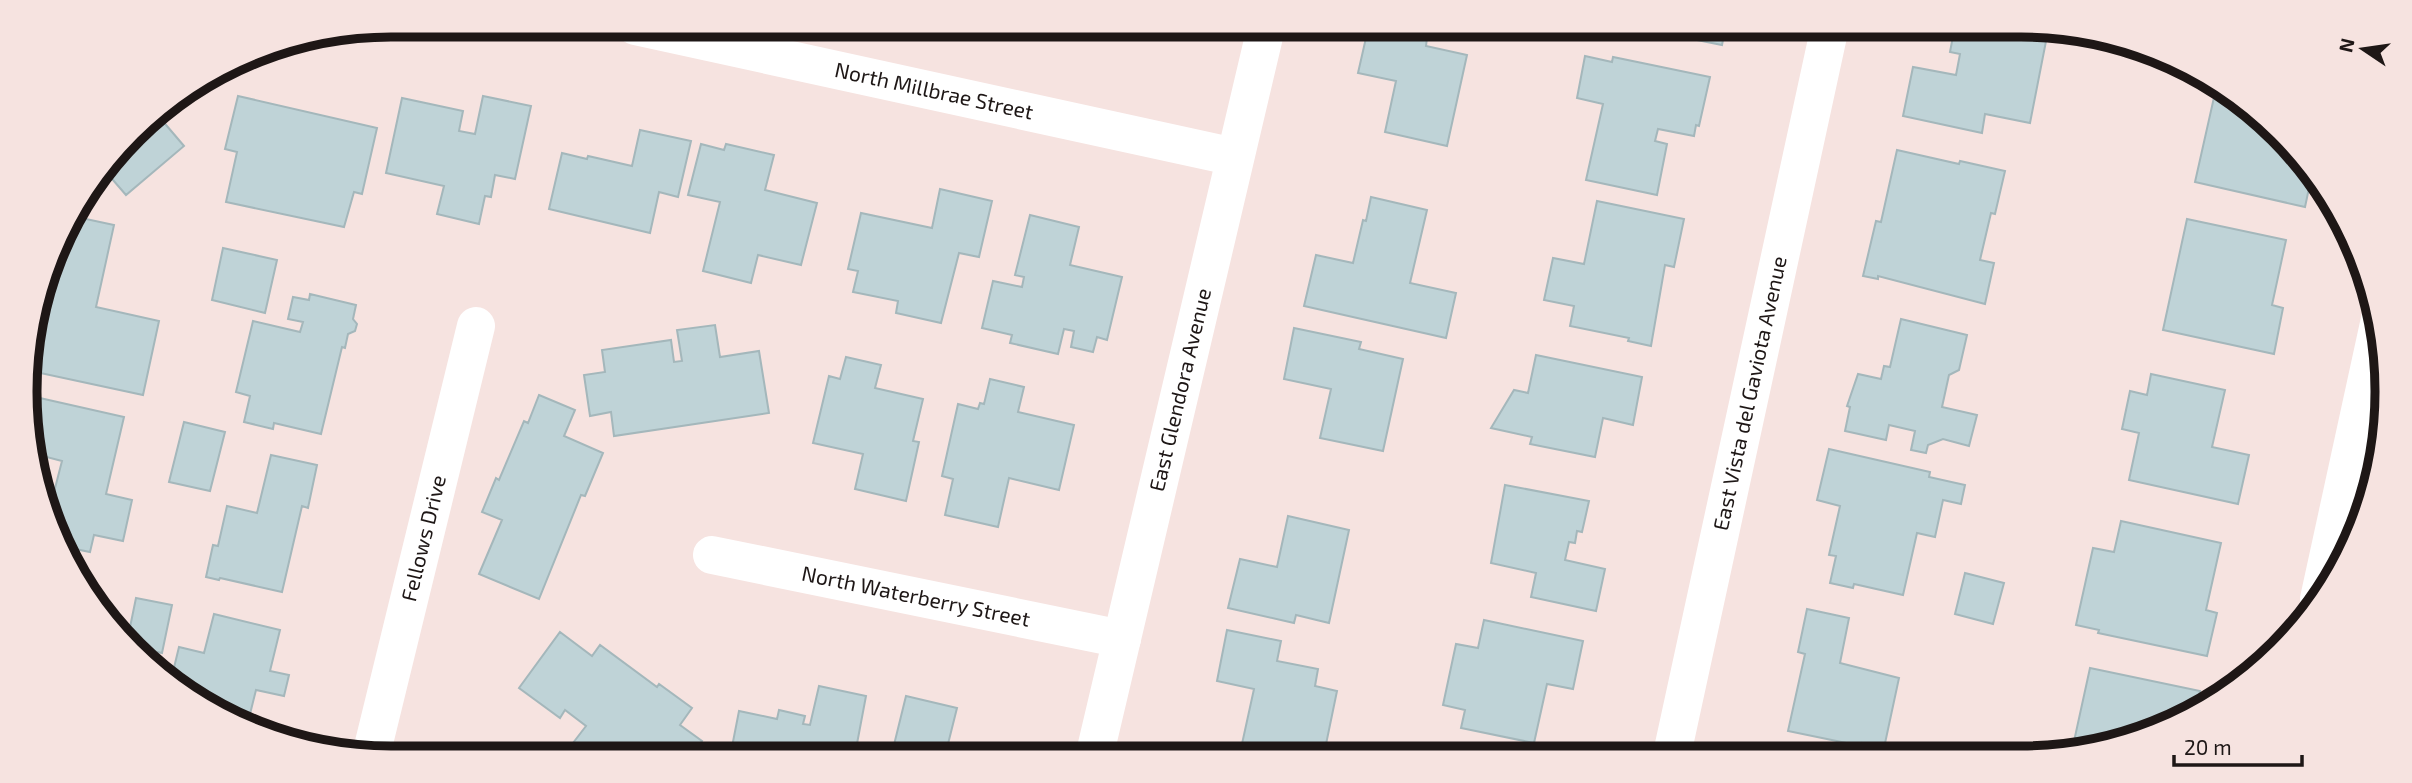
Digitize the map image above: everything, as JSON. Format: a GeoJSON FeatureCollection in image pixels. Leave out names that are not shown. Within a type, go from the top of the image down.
{"type":"FeatureCollection","features":[{"type":"Feature","properties":{"kind":"street","name":"North Millbrae Street"},"geometry":{"type":"LineString","coordinates":[[685,37],[1236,157]]}},
{"type":"Feature","properties":{"kind":"street","name":"East Glendora Avenue"},"geometry":{"type":"LineString","coordinates":[[1097,746],[1264,37]]}},
{"type":"Feature","properties":{"kind":"street","name":"East Vista del Gaviota Avenue"},"geometry":{"type":"LineString","coordinates":[[1674,746],[1827,37]]}},
{"type":"Feature","properties":{"kind":"street","name":"Fellows Drive"},"geometry":{"type":"LineString","coordinates":[[373,745],[476,326]]}},
{"type":"Feature","properties":{"kind":"street"},"geometry":{"type":"LineString","coordinates":[[2324,575],[2373,353]]}},
{"type":"Feature","properties":{"kind":"street","name":"North Waterberry Street"},"geometry":{"type":"LineString","coordinates":[[712,555],[1122,639]]}},
{"type":"Feature","properties":{"kind":"building"},"geometry":{"type":"Polygon","coordinates":[[[1366,37],[1422,37],[1427,38],[1426,46],[1467,55],[1447,146],[1385,132],[1396,81],[1358,73],[1366,37]]]}},
{"type":"Feature","properties":{"kind":"building"},"geometry":{"type":"Polygon","coordinates":[[[1682,37],[1724,37],[1722,45],[1682,37]]]}},
{"type":"Feature","properties":{"kind":"building"},"geometry":{"type":"Polygon","coordinates":[[[1953,37],[2047,38],[2030,123],[1985,114],[1982,133],[1903,116],[1913,67],[1956,75],[1960,54],[1950,52],[1953,37]]]}},
{"type":"Feature","properties":{"kind":"building"},"geometry":{"type":"Polygon","coordinates":[[[1585,56],[1612,62],[1613,57],[1710,77],[1699,126],[1696,125],[1694,136],[1658,129],[1655,141],[1667,144],[1657,195],[1586,180],[1603,104],[1577,98],[1585,56]]]}},
{"type":"Feature","properties":{"kind":"building"},"geometry":{"type":"Polygon","coordinates":[[[2215,95],[2271,141],[2309,186],[2305,207],[2195,182],[2215,95]]]}},
{"type":"Feature","properties":{"kind":"building"},"geometry":{"type":"Polygon","coordinates":[[[238,96],[377,128],[362,194],[354,192],[344,227],[226,202],[237,152],[225,149],[238,96]]]}},
{"type":"Feature","properties":{"kind":"building"},"geometry":{"type":"Polygon","coordinates":[[[483,96],[531,106],[515,179],[495,175],[491,197],[485,196],[479,224],[437,214],[444,186],[386,173],[402,98],[463,111],[459,131],[475,134],[483,96]]]}},
{"type":"Feature","properties":{"kind":"building"},"geometry":{"type":"Polygon","coordinates":[[[163,121],[184,146],[126,195],[110,176],[163,121]]]}},
{"type":"Feature","properties":{"kind":"building"},"geometry":{"type":"Polygon","coordinates":[[[640,130],[691,141],[678,197],[659,192],[650,233],[549,209],[562,153],[632,166],[640,130]]]}},
{"type":"Feature","properties":{"kind":"building"},"geometry":{"type":"Polygon","coordinates":[[[701,144],[724,150],[726,144],[774,155],[765,190],[817,203],[801,265],[758,255],[751,283],[703,271],[720,202],[688,195],[701,144]]]}},
{"type":"Feature","properties":{"kind":"building"},"geometry":{"type":"Polygon","coordinates":[[[1897,150],[2005,171],[1995,214],[1991,213],[1980,260],[1994,263],[1985,304],[1878,276],[1878,279],[1863,276],[1876,221],[1881,222],[1897,150]]]}},
{"type":"Feature","properties":{"kind":"building"},"geometry":{"type":"Polygon","coordinates":[[[940,189],[992,201],[979,257],[959,253],[941,323],[896,313],[898,301],[853,292],[858,271],[848,269],[861,213],[932,228],[940,189]]]}},
{"type":"Feature","properties":{"kind":"building"},"geometry":{"type":"Polygon","coordinates":[[[1371,197],[1427,210],[1410,283],[1456,293],[1446,338],[1304,306],[1316,255],[1353,263],[1371,197]]]}},
{"type":"Feature","properties":{"kind":"building"},"geometry":{"type":"Polygon","coordinates":[[[1597,201],[1684,219],[1674,267],[1665,265],[1651,346],[1628,341],[1629,338],[1570,326],[1574,306],[1544,300],[1553,258],[1584,264],[1597,201]]]}},
{"type":"Feature","properties":{"kind":"building"},"geometry":{"type":"Polygon","coordinates":[[[1030,215],[1079,227],[1070,265],[1122,277],[1107,340],[1097,337],[1093,352],[1071,347],[1074,331],[1064,329],[1058,354],[1010,343],[1012,335],[982,328],[993,281],[1022,287],[1024,277],[1015,275],[1030,215]]]}},
{"type":"Feature","properties":{"kind":"building"},"geometry":{"type":"Polygon","coordinates":[[[82,218],[114,225],[96,307],[159,321],[143,395],[38,372],[49,300],[64,256],[82,218]]]}},
{"type":"Feature","properties":{"kind":"building"},"geometry":{"type":"Polygon","coordinates":[[[2187,219],[2286,240],[2272,305],[2283,308],[2274,354],[2163,330],[2187,219]]]}},
{"type":"Feature","properties":{"kind":"building"},"geometry":{"type":"Polygon","coordinates":[[[223,248],[277,260],[265,313],[212,300],[223,248]]]}},
{"type":"Feature","properties":{"kind":"building"},"geometry":{"type":"Polygon","coordinates":[[[310,294],[356,305],[353,319],[357,324],[355,331],[348,334],[345,348],[342,347],[321,434],[274,423],[273,429],[244,422],[250,396],[236,392],[253,321],[300,332],[303,322],[288,319],[293,297],[309,300],[310,294]]]}},
{"type":"Feature","properties":{"kind":"building"},"geometry":{"type":"Polygon","coordinates":[[[1901,319],[1967,335],[1959,370],[1949,375],[1942,407],[1977,415],[1969,446],[1943,439],[1928,445],[1926,453],[1911,450],[1915,431],[1889,425],[1886,440],[1845,431],[1850,407],[1847,406],[1858,374],[1881,379],[1884,366],[1890,367],[1901,319]]]}},
{"type":"Feature","properties":{"kind":"building"},"geometry":{"type":"Polygon","coordinates":[[[715,325],[720,357],[759,351],[769,413],[614,436],[611,412],[590,416],[584,375],[605,372],[602,350],[671,340],[674,362],[682,361],[677,330],[715,325]]]}},
{"type":"Feature","properties":{"kind":"building"},"geometry":{"type":"Polygon","coordinates":[[[1294,328],[1361,342],[1359,349],[1403,359],[1383,451],[1320,438],[1331,389],[1284,379],[1294,328]]]}},
{"type":"Feature","properties":{"kind":"building"},"geometry":{"type":"Polygon","coordinates":[[[1536,355],[1642,377],[1633,425],[1603,418],[1595,457],[1530,444],[1532,437],[1491,428],[1514,390],[1528,393],[1536,355]]]}},
{"type":"Feature","properties":{"kind":"building"},"geometry":{"type":"Polygon","coordinates":[[[846,357],[881,365],[875,388],[923,399],[913,441],[919,442],[906,501],[855,489],[863,454],[813,443],[829,376],[840,379],[846,357]]]}},
{"type":"Feature","properties":{"kind":"building"},"geometry":{"type":"Polygon","coordinates":[[[2151,374],[2225,390],[2212,447],[2249,455],[2238,504],[2129,480],[2139,433],[2122,429],[2130,391],[2147,395],[2151,374]]]}},
{"type":"Feature","properties":{"kind":"building"},"geometry":{"type":"Polygon","coordinates":[[[990,379],[1024,387],[1018,412],[1074,425],[1059,490],[1009,478],[998,527],[945,515],[953,479],[942,476],[958,404],[978,409],[980,403],[984,404],[990,379]]]}},
{"type":"Feature","properties":{"kind":"building"},"geometry":{"type":"Polygon","coordinates":[[[539,395],[575,410],[564,436],[603,453],[585,496],[581,495],[539,599],[479,574],[502,520],[482,512],[524,421],[528,423],[539,395]]]}},
{"type":"Feature","properties":{"kind":"building"},"geometry":{"type":"Polygon","coordinates":[[[37,397],[124,417],[106,494],[132,500],[123,541],[94,535],[90,552],[75,551],[53,496],[62,461],[43,456],[37,397]]]}},
{"type":"Feature","properties":{"kind":"building"},"geometry":{"type":"Polygon","coordinates":[[[184,422],[225,432],[210,491],[169,482],[184,422]]]}},
{"type":"Feature","properties":{"kind":"building"},"geometry":{"type":"Polygon","coordinates":[[[1829,449],[1930,472],[1929,477],[1965,485],[1961,504],[1943,500],[1935,537],[1917,533],[1903,595],[1854,584],[1853,588],[1830,583],[1836,556],[1829,555],[1840,506],[1817,500],[1829,449]]]}},
{"type":"Feature","properties":{"kind":"building"},"geometry":{"type":"Polygon","coordinates":[[[271,455],[317,465],[308,508],[302,506],[282,592],[206,577],[213,545],[218,546],[227,506],[257,513],[271,455]]]}},
{"type":"Feature","properties":{"kind":"building"},"geometry":{"type":"Polygon","coordinates":[[[1505,485],[1589,501],[1582,532],[1577,531],[1575,543],[1569,542],[1565,560],[1605,569],[1596,611],[1531,597],[1536,573],[1491,563],[1505,485]]]}},
{"type":"Feature","properties":{"kind":"building"},"geometry":{"type":"Polygon","coordinates":[[[1288,516],[1349,530],[1329,623],[1296,615],[1294,623],[1228,608],[1240,559],[1277,567],[1288,516]]]}},
{"type":"Feature","properties":{"kind":"building"},"geometry":{"type":"Polygon","coordinates":[[[2121,521],[2221,543],[2206,610],[2217,613],[2207,656],[2098,633],[2099,630],[2076,625],[2093,548],[2114,552],[2121,521]]]}},
{"type":"Feature","properties":{"kind":"building"},"geometry":{"type":"Polygon","coordinates":[[[1965,573],[2004,583],[1993,624],[1955,614],[1965,573]]]}},
{"type":"Feature","properties":{"kind":"building"},"geometry":{"type":"Polygon","coordinates":[[[136,598],[172,605],[162,653],[150,650],[129,630],[136,598]]]}},
{"type":"Feature","properties":{"kind":"building"},"geometry":{"type":"Polygon","coordinates":[[[1807,609],[1849,618],[1840,663],[1899,678],[1884,746],[1862,743],[1861,746],[1788,731],[1805,654],[1798,652],[1807,609]]]}},
{"type":"Feature","properties":{"kind":"building"},"geometry":{"type":"Polygon","coordinates":[[[214,614],[280,630],[270,671],[289,675],[284,696],[256,690],[249,716],[214,699],[173,671],[179,647],[204,653],[214,614]]]}},
{"type":"Feature","properties":{"kind":"building"},"geometry":{"type":"Polygon","coordinates":[[[1484,620],[1583,641],[1573,689],[1547,684],[1534,743],[1461,728],[1465,710],[1443,705],[1456,644],[1478,648],[1484,620]]]}},
{"type":"Feature","properties":{"kind":"building"},"geometry":{"type":"Polygon","coordinates":[[[1227,630],[1281,641],[1277,661],[1318,669],[1315,686],[1337,691],[1326,746],[1242,746],[1254,689],[1217,681],[1227,630]]]}},
{"type":"Feature","properties":{"kind":"building"},"geometry":{"type":"Polygon","coordinates":[[[560,632],[592,656],[600,645],[657,687],[659,684],[692,708],[680,725],[702,741],[698,746],[573,746],[586,726],[565,710],[560,718],[519,688],[560,632]]]}},
{"type":"Feature","properties":{"kind":"building"},"geometry":{"type":"Polygon","coordinates":[[[2090,668],[2200,691],[2198,699],[2156,719],[2112,734],[2074,742],[2090,668]]]}},
{"type":"Feature","properties":{"kind":"building"},"geometry":{"type":"Polygon","coordinates":[[[819,686],[866,696],[857,746],[732,746],[739,711],[777,719],[779,710],[805,716],[803,724],[810,725],[819,686]]]}},
{"type":"Feature","properties":{"kind":"building"},"geometry":{"type":"Polygon","coordinates":[[[906,696],[957,708],[948,744],[956,746],[894,746],[906,696]]]}}]}
